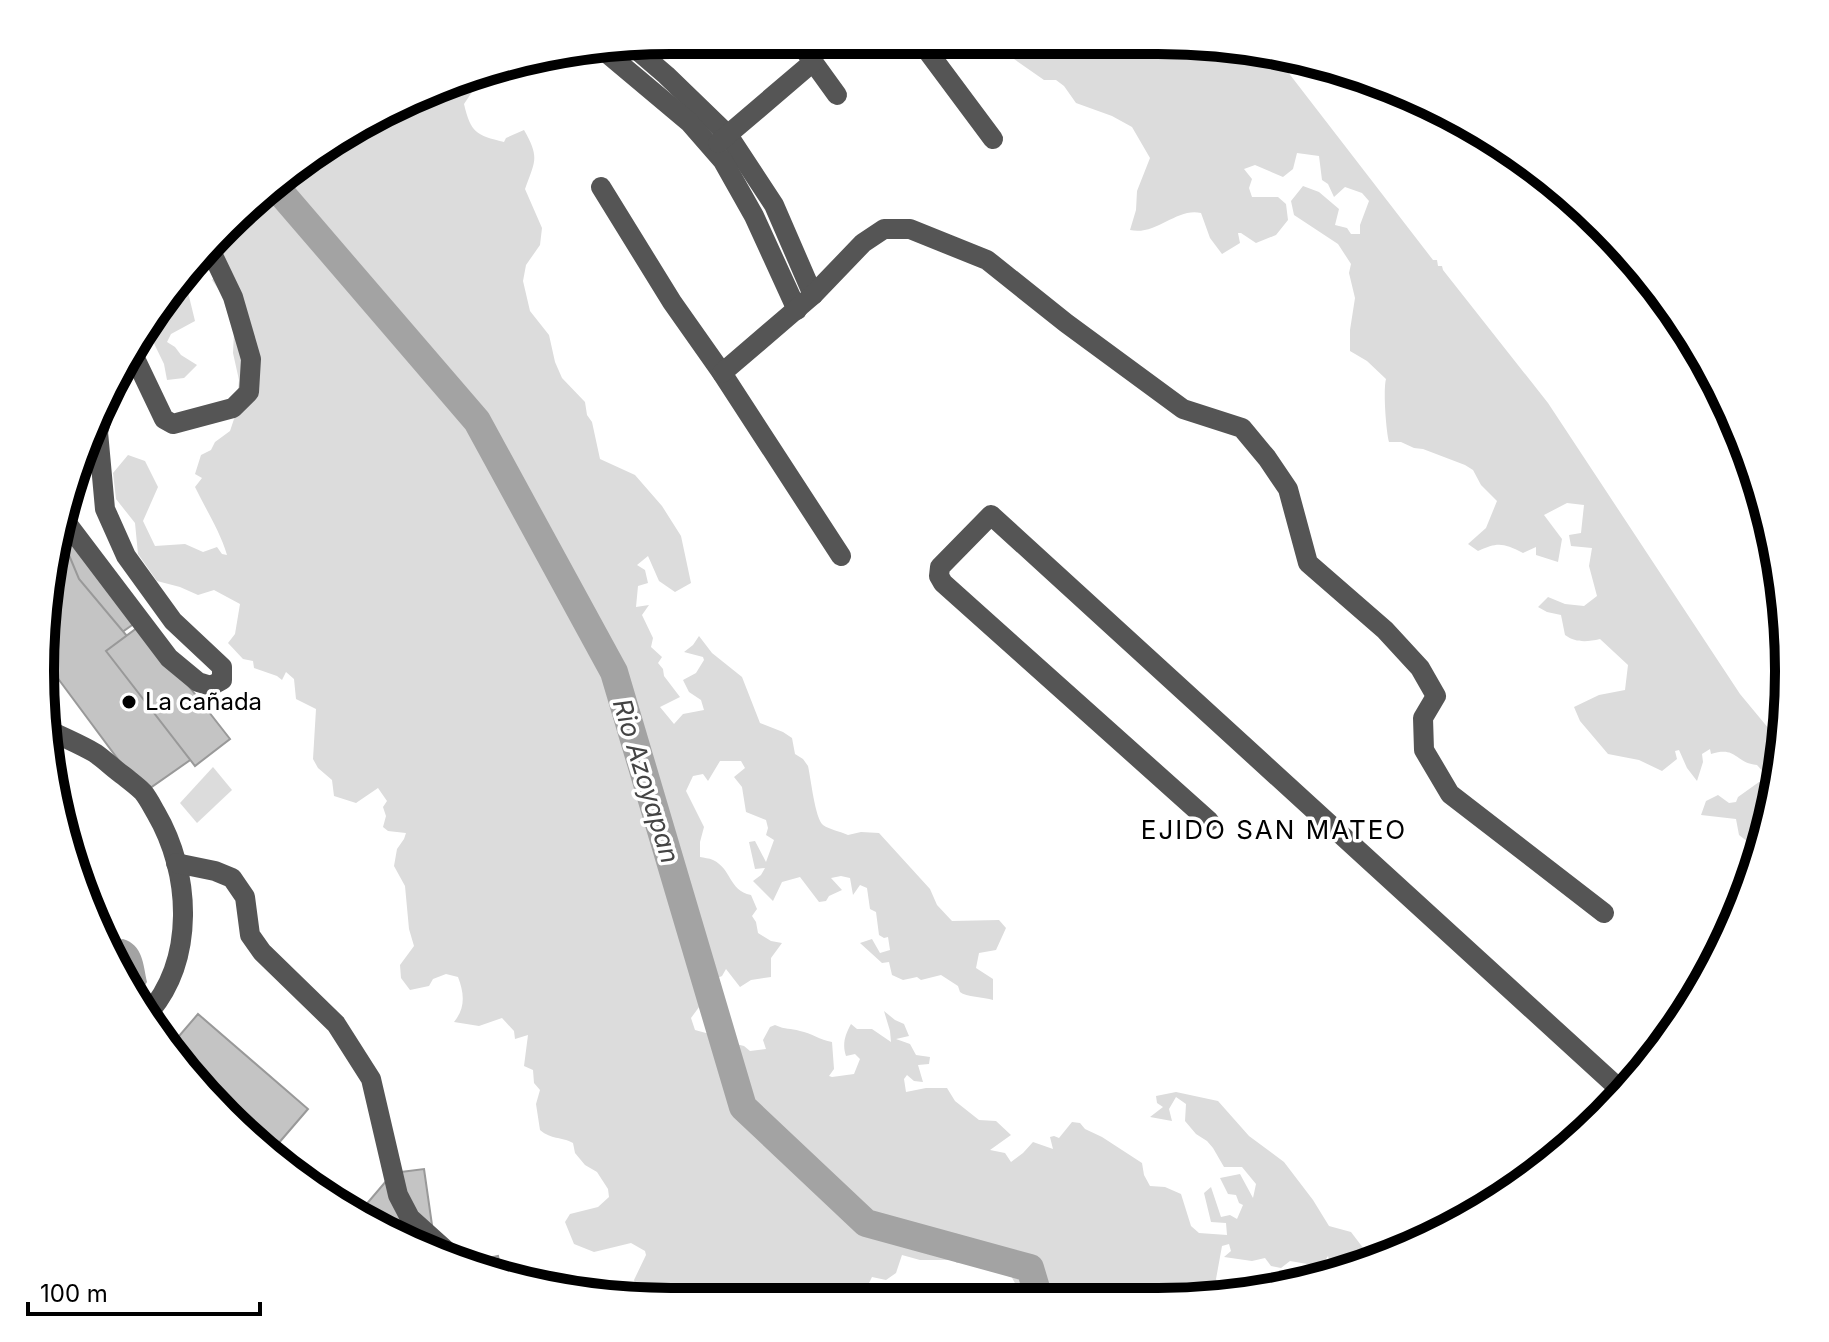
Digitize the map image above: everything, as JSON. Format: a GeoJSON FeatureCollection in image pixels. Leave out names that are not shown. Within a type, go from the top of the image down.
{"type":"FeatureCollection","features":[{"type":"Feature","properties":{"kind":"street"},"geometry":{"type":"LineString","coordinates":[[807,54],[837,95]]}},
{"type":"Feature","properties":{"kind":"street"},"geometry":{"type":"LineString","coordinates":[[930,54],[993,139]]}},
{"type":"Feature","properties":{"kind":"street"},"geometry":{"type":"LineString","coordinates":[[642,55],[666,75],[774,205],[813,295]]}},
{"type":"Feature","properties":{"kind":"street"},"geometry":{"type":"LineString","coordinates":[[611,57],[689,122],[720,142],[723,161],[754,216],[797,310]]}},
{"type":"Feature","properties":{"kind":"street"},"geometry":{"type":"LineString","coordinates":[[720,142],[813,62]]}},
{"type":"Feature","properties":{"kind":"street"},"geometry":{"type":"LineString","coordinates":[[601,187],[672,302],[841,556]]}},
{"type":"Feature","properties":{"kind":"street"},"geometry":{"type":"LineString","coordinates":[[722,373],[797,310],[863,243],[884,229],[910,229],[987,260],[1183,409],[1242,428],[1288,489],[1308,563],[1385,630],[1420,668],[1436,696],[1423,718],[1424,750],[1450,794],[1604,913]]}},
{"type":"Feature","properties":{"kind":"street"},"geometry":{"type":"LineString","coordinates":[[137,362],[164,419],[173,424],[233,408],[249,392],[251,359],[233,297],[214,257]]}},
{"type":"Feature","properties":{"kind":"street"},"geometry":{"type":"LineString","coordinates":[[71,529],[169,658],[198,682],[211,686],[222,680],[222,667],[173,621],[126,556],[105,509],[99,441]]}},
{"type":"Feature","properties":{"kind":"street"},"geometry":{"type":"LineString","coordinates":[[1209,821],[943,583],[939,576],[940,567],[991,515],[1615,1085]]}},
{"type":"Feature","properties":{"kind":"street"},"geometry":{"type":"LineString","coordinates":[[57,734],[95,753],[143,793],[166,831],[183,903],[180,943],[171,976],[153,1006]]}},
{"type":"Feature","properties":{"kind":"street"},"geometry":{"type":"LineString","coordinates":[[176,863],[232,878],[245,897],[250,935],[262,952],[336,1024],[371,1079],[398,1195],[410,1218],[436,1241]]}},
{"type":"Feature","properties":{"kind":"shaded area"},"geometry":{"type":"Polygon","coordinates":[[[1007,54],[1198,55],[1284,67],[1548,403],[1740,694],[1772,732],[1766,775],[1757,765],[1731,753],[1711,754],[1710,749],[1702,754],[1703,762],[1697,781],[1679,750],[1675,751],[1677,759],[1662,771],[1639,760],[1608,754],[1580,721],[1574,707],[1599,695],[1625,690],[1628,665],[1600,639],[1582,641],[1565,635],[1561,615],[1538,607],[1548,597],[1565,604],[1584,606],[1597,596],[1589,566],[1592,548],[1571,546],[1569,535],[1581,533],[1584,505],[1567,503],[1544,515],[1562,539],[1558,562],[1536,555],[1536,547],[1523,553],[1500,545],[1478,551],[1468,544],[1486,528],[1497,501],[1481,485],[1473,470],[1423,449],[1401,442],[1389,442],[1385,410],[1386,379],[1367,361],[1350,351],[1355,298],[1349,273],[1351,264],[1338,244],[1294,215],[1291,201],[1303,186],[1319,192],[1339,209],[1335,225],[1347,228],[1351,234],[1360,234],[1369,201],[1362,193],[1345,187],[1334,197],[1328,184],[1322,180],[1319,156],[1297,153],[1293,169],[1283,177],[1255,165],[1244,169],[1252,179],[1249,188],[1252,197],[1278,197],[1286,204],[1288,220],[1276,235],[1256,243],[1238,233],[1240,243],[1222,254],[1210,238],[1201,213],[1183,214],[1149,229],[1130,230],[1137,191],[1150,158],[1132,127],[1076,103],[1056,80],[1044,80],[1007,54]]]}},
{"type":"Feature","properties":{"kind":"shaded area"},"geometry":{"type":"Polygon","coordinates":[[[472,92],[464,104],[472,127],[481,135],[504,142],[506,138],[524,130],[534,154],[525,189],[542,228],[540,245],[526,265],[523,281],[530,311],[549,335],[562,378],[585,402],[600,459],[635,475],[662,506],[681,536],[691,583],[675,592],[659,581],[648,556],[637,565],[645,570],[648,583],[638,586],[636,607],[649,605],[642,615],[653,638],[651,647],[662,657],[658,663],[680,697],[660,707],[674,724],[683,714],[704,710],[701,700],[689,692],[683,680],[696,673],[704,660],[703,657],[684,652],[699,636],[712,653],[742,677],[760,723],[792,738],[795,754],[808,766],[823,825],[848,835],[879,833],[930,889],[937,905],[952,921],[999,920],[1006,928],[996,950],[979,953],[976,968],[993,979],[993,1000],[963,994],[958,986],[941,975],[903,980],[892,975],[889,962],[882,963],[860,943],[872,939],[880,953],[890,950],[888,937],[879,935],[876,912],[870,909],[867,888],[860,885],[853,895],[850,878],[831,878],[842,890],[819,902],[800,877],[782,882],[773,901],[753,881],[765,868],[755,869],[749,842],[755,841],[766,862],[774,840],[766,835],[766,820],[746,812],[742,787],[734,777],[745,768],[741,761],[720,761],[708,781],[703,774],[693,776],[686,791],[704,827],[700,857],[719,864],[738,889],[751,895],[757,909],[752,916],[758,933],[782,943],[771,958],[771,977],[751,980],[740,987],[726,969],[722,976],[706,983],[705,999],[691,1018],[695,1030],[717,1036],[728,1027],[735,1032],[736,1044],[750,1051],[766,1049],[763,1040],[770,1027],[775,1025],[808,1033],[832,1042],[834,1069],[829,1076],[832,1077],[854,1074],[860,1059],[855,1054],[846,1056],[845,1040],[851,1024],[857,1029],[872,1029],[891,1042],[884,1011],[904,1024],[909,1036],[896,1039],[910,1044],[916,1055],[930,1057],[929,1064],[918,1065],[923,1082],[914,1081],[907,1075],[904,1079],[906,1092],[947,1088],[955,1101],[979,1120],[996,1121],[1011,1135],[990,1150],[1005,1153],[1011,1162],[1033,1142],[1053,1149],[1050,1137],[1059,1138],[1072,1122],[1080,1123],[1142,1163],[1150,1186],[1165,1187],[1181,1194],[1191,1226],[1199,1233],[1227,1235],[1226,1223],[1211,1222],[1204,1193],[1211,1187],[1221,1217],[1230,1215],[1237,1219],[1243,1205],[1236,1195],[1228,1194],[1220,1178],[1240,1174],[1253,1198],[1256,1184],[1242,1167],[1224,1167],[1213,1148],[1185,1121],[1186,1104],[1176,1097],[1169,1109],[1172,1121],[1150,1117],[1163,1107],[1157,1103],[1156,1096],[1176,1092],[1218,1101],[1249,1136],[1284,1162],[1329,1226],[1351,1232],[1366,1251],[1330,1263],[1328,1256],[1317,1267],[1290,1261],[1281,1268],[1271,1266],[1265,1258],[1252,1261],[1224,1257],[1231,1251],[1229,1244],[1222,1246],[1218,1285],[1198,1287],[1018,1288],[1008,1267],[994,1267],[1007,1255],[981,1253],[978,1266],[964,1261],[920,1260],[902,1255],[896,1273],[886,1280],[872,1277],[870,1288],[671,1288],[636,1287],[634,1280],[646,1255],[645,1251],[631,1243],[594,1252],[574,1244],[565,1222],[570,1214],[598,1207],[609,1197],[608,1189],[597,1172],[585,1165],[575,1153],[573,1143],[540,1130],[536,1104],[540,1090],[534,1083],[533,1070],[524,1066],[528,1035],[515,1039],[514,1031],[502,1018],[479,1026],[454,1022],[463,1000],[458,977],[446,974],[433,979],[429,986],[410,990],[401,978],[400,965],[414,946],[409,929],[405,886],[394,866],[397,849],[406,833],[388,831],[383,827],[386,816],[383,807],[387,801],[378,788],[356,803],[334,796],[332,780],[313,759],[316,709],[296,699],[294,679],[286,672],[282,680],[254,668],[253,661],[243,659],[228,643],[235,634],[240,604],[214,590],[198,595],[157,581],[138,554],[135,523],[116,499],[113,473],[128,455],[145,461],[158,487],[143,521],[155,546],[185,544],[203,552],[217,547],[227,555],[195,487],[202,478],[195,474],[201,455],[211,450],[215,442],[230,431],[236,413],[239,380],[233,353],[234,332],[221,293],[212,280],[218,272],[210,261],[264,207],[328,158],[398,118],[455,94],[472,92]]]}},
{"type":"Feature","properties":{"kind":"shaded area"},"geometry":{"type":"Polygon","coordinates":[[[187,289],[195,321],[171,334],[167,342],[197,365],[184,378],[167,380],[164,364],[152,338],[187,289]]]}},
{"type":"Feature","properties":{"kind":"shaded area"},"geometry":{"type":"Polygon","coordinates":[[[213,767],[232,790],[197,823],[180,803],[213,767]]]}},
{"type":"Feature","properties":{"kind":"shaded area"},"geometry":{"type":"Polygon","coordinates":[[[1759,782],[1765,782],[1750,842],[1739,835],[1736,819],[1701,815],[1706,801],[1718,795],[1729,803],[1736,802],[1738,797],[1759,782]]]}},
{"type":"Feature","properties":{"kind":"shaded area"},"geometry":{"type":"Polygon","coordinates":[[[116,941],[130,942],[138,950],[147,982],[143,989],[137,980],[116,941]]]}},
{"type":"Feature","properties":{"kind":"shaded area"},"geometry":{"type":"Polygon","coordinates":[[[932,1283],[944,1288],[912,1288],[932,1283]]]}},
{"type":"Feature","properties":{"kind":"building"},"geometry":{"type":"Polygon","coordinates":[[[70,532],[135,623],[98,649],[59,595],[70,532]]]}},
{"type":"Feature","properties":{"kind":"building","name":"La cañada"},"geometry":{"type":"Polygon","coordinates":[[[66,549],[79,579],[216,742],[143,793],[54,673],[59,590],[66,549]]]}},
{"type":"Feature","properties":{"kind":"building"},"geometry":{"type":"Polygon","coordinates":[[[141,625],[230,739],[195,766],[106,651],[141,625]]]}},
{"type":"Feature","properties":{"kind":"building"},"geometry":{"type":"Polygon","coordinates":[[[198,1014],[308,1109],[277,1145],[207,1078],[176,1039],[198,1014]]]}},
{"type":"Feature","properties":{"kind":"building"},"geometry":{"type":"Polygon","coordinates":[[[424,1169],[434,1241],[365,1206],[393,1173],[424,1169]]]}},
{"type":"Feature","properties":{"kind":"building"},"geometry":{"type":"Polygon","coordinates":[[[498,1256],[499,1263],[488,1260],[498,1256]]]}},
{"type":"Feature","properties":{"kind":"waterway","name":"Rio Azoyapan"},"geometry":{"type":"LineString","coordinates":[[281,193],[477,421],[614,672],[743,1107],[866,1223],[1030,1268],[1036,1288]]}},
{"type":"Feature","properties":{"kind":"place","name":"La cañada"},"geometry":{"type":"Point","coordinates":[129,702]}},
{"type":"Feature","properties":{"kind":"district","name":"EJIDO SAN MATEO"},"geometry":{"type":"Point","coordinates":[1274,830]}}]}
